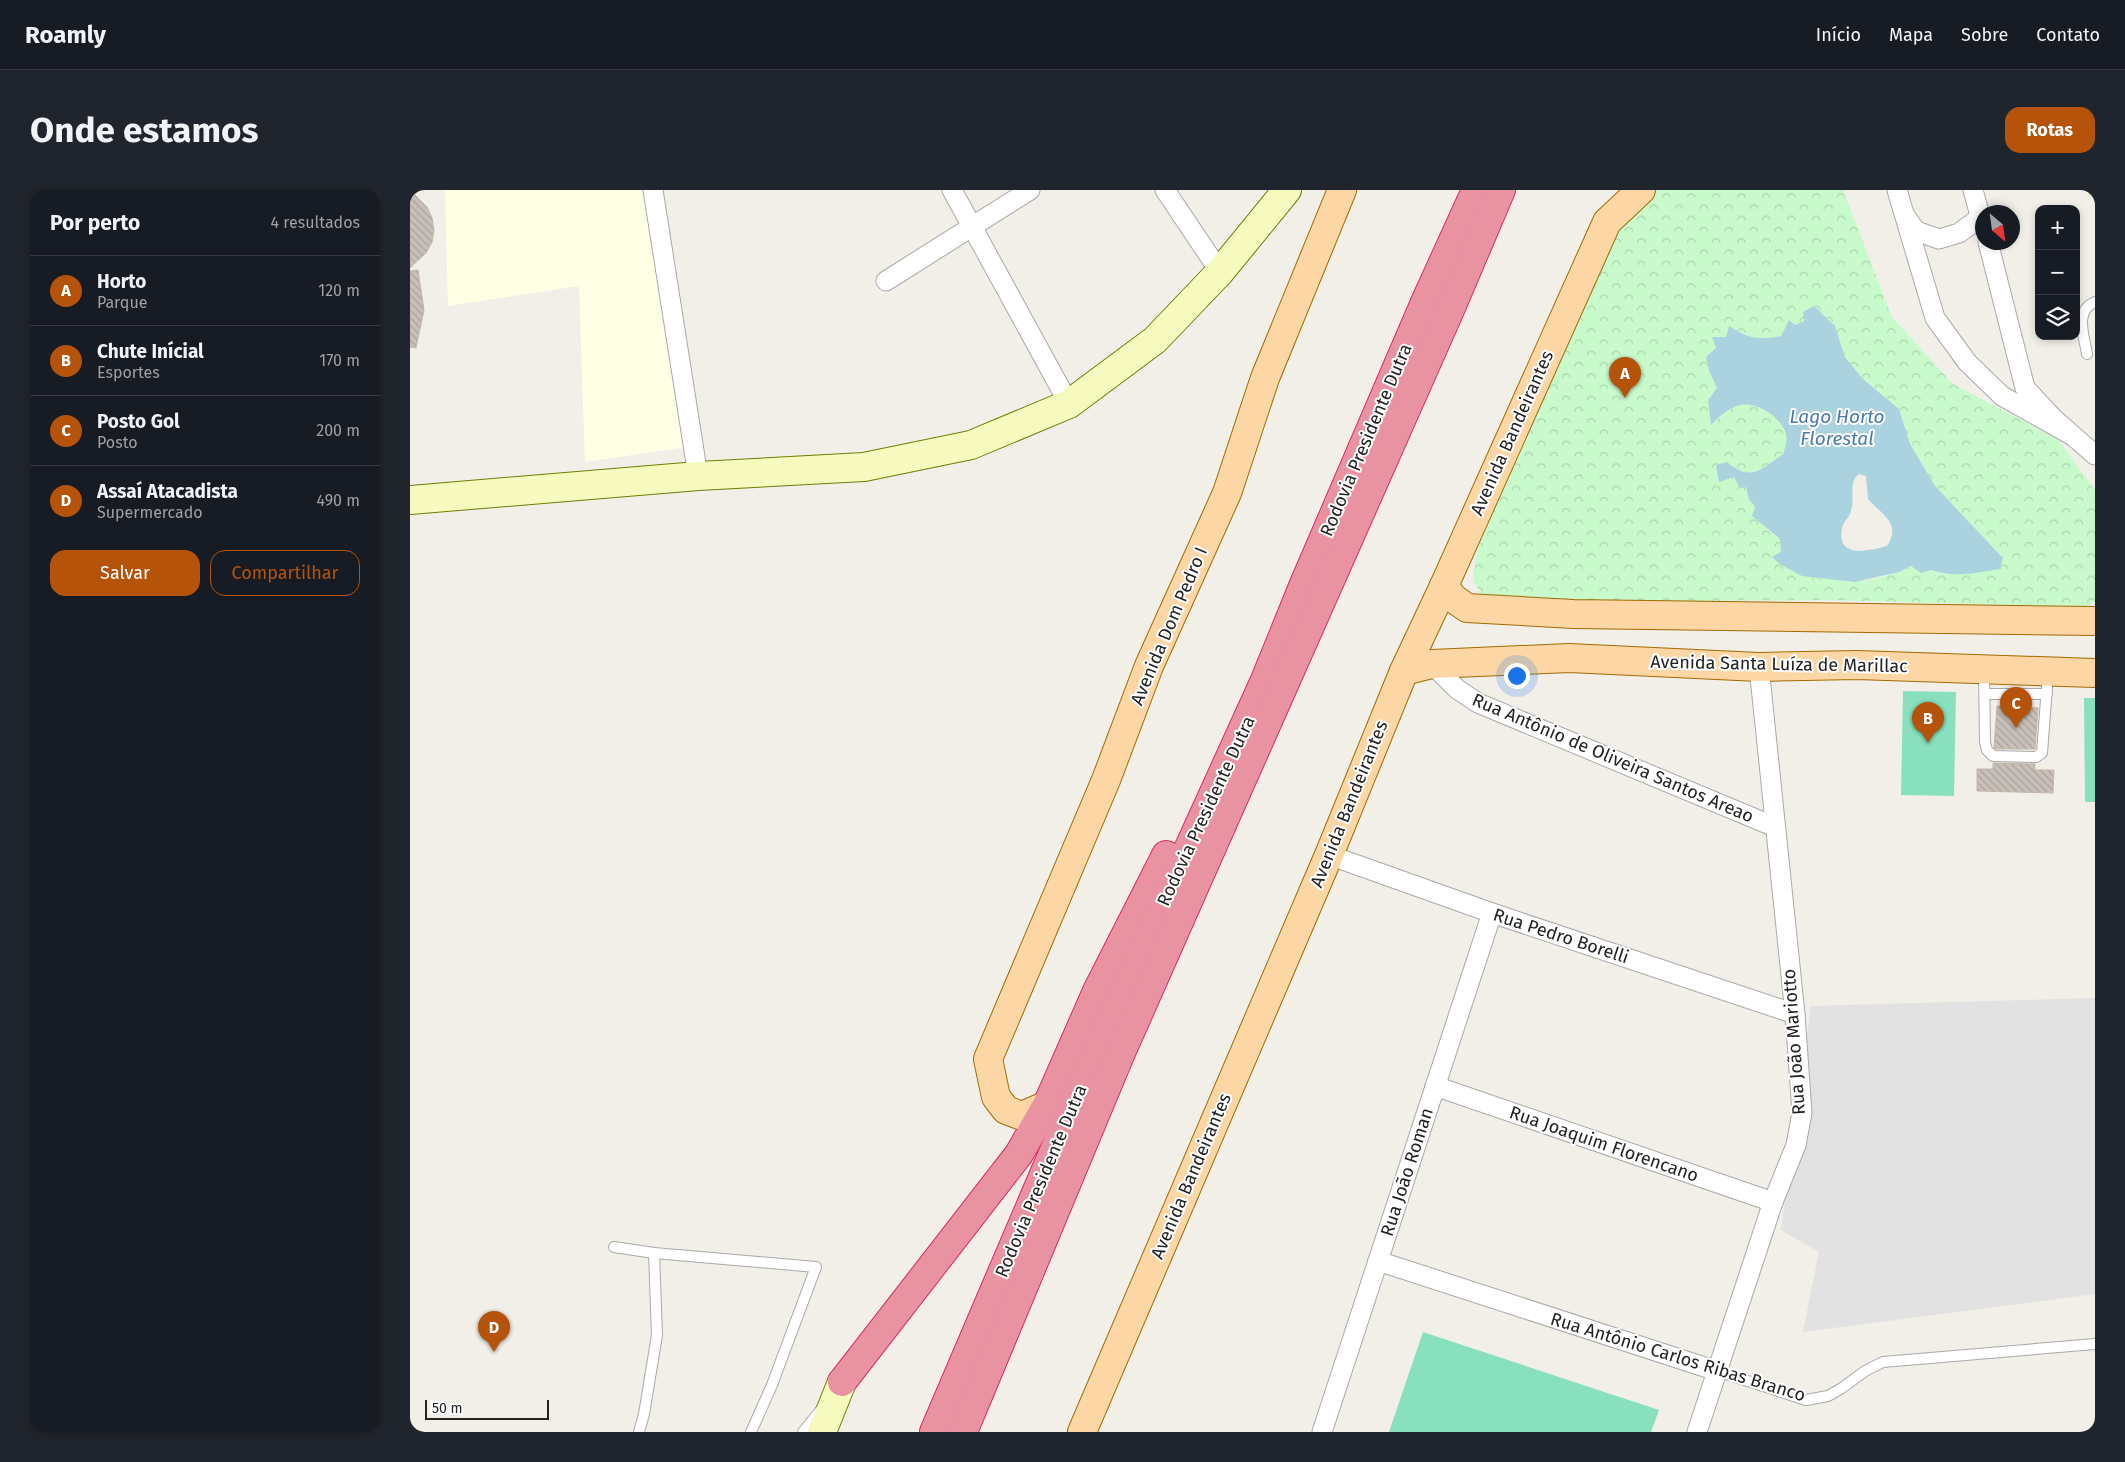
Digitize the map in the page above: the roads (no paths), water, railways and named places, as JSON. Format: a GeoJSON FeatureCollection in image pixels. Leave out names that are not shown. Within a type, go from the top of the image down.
{"type":"FeatureCollection","features":[{"type":"Feature","properties":{"kind":"highway","name":"Rodovia Presidente Dutra"},"geometry":{"type":"LineString","coordinates":[[934,1432],[1096,1050],[1266,680],[1304,584],[1426,300],[1476,190]]}},
{"type":"Feature","properties":{"kind":"highway","name":"Rodovia Presidente Dutra"},"geometry":{"type":"LineString","coordinates":[[963,1432],[1120,1054],[1430,356],[1501,190]]}},
{"type":"Feature","properties":{"kind":"highway"},"geometry":{"type":"LineString","coordinates":[[842,1382],[1019,1154],[1047,1105],[1097,991],[1304,584]]}},
{"type":"Feature","properties":{"kind":"main road"},"geometry":{"type":"LineString","coordinates":[[410,500],[698,476],[864,467],[971,445],[1068,404],[1155,340],[1220,272],[1287,190]]}},
{"type":"Feature","properties":{"kind":"main road","name":"Avenida Dom Pedro I"},"geometry":{"type":"LineString","coordinates":[[1047,1105],[1022,1116],[1006,1110],[996,1097],[988,1059],[1106,780],[1149,666],[1227,493],[1265,378],[1342,190]]}},
{"type":"Feature","properties":{"kind":"main road","name":"Avenida Bandeirantes"},"geometry":{"type":"LineString","coordinates":[[1082,1432],[1329,855],[1404,671],[1607,222],[1641,190]]}},
{"type":"Feature","properties":{"kind":"main road"},"geometry":{"type":"LineString","coordinates":[[1444,586],[1453,598],[1467,608],[1573,614],[2095,621]]}},
{"type":"Feature","properties":{"kind":"main road"},"geometry":{"type":"LineString","coordinates":[[1568,658],[1562,649],[1559,635],[1564,624],[1573,614]]}},
{"type":"Feature","properties":{"kind":"main road","name":"Avenida Santa Luíza de Marillac"},"geometry":{"type":"LineString","coordinates":[[1404,671],[1432,664],[1568,658],[1759,667],[1857,664],[1984,681],[2047,683],[2095,673]]}},
{"type":"Feature","properties":{"kind":"main road"},"geometry":{"type":"LineString","coordinates":[[822,1432],[842,1382]]}},
{"type":"Feature","properties":{"kind":"street"},"geometry":{"type":"LineString","coordinates":[[652,190],[698,476]]}},
{"type":"Feature","properties":{"kind":"street"},"geometry":{"type":"LineString","coordinates":[[952,190],[1068,404]]}},
{"type":"Feature","properties":{"kind":"street"},"geometry":{"type":"LineString","coordinates":[[886,281],[1030,190]]}},
{"type":"Feature","properties":{"kind":"street"},"geometry":{"type":"LineString","coordinates":[[1165,190],[1220,272]]}},
{"type":"Feature","properties":{"kind":"street"},"geometry":{"type":"LineString","coordinates":[[1897,190],[1935,318],[1967,362],[2002,396],[2052,421],[2095,455]]}},
{"type":"Feature","properties":{"kind":"street"},"geometry":{"type":"LineString","coordinates":[[1973,190],[1978,205]]}},
{"type":"Feature","properties":{"kind":"street"},"geometry":{"type":"LineString","coordinates":[[1904,214],[1916,231],[1939,239],[1959,233],[1975,224]]}},
{"type":"Feature","properties":{"kind":"street"},"geometry":{"type":"LineString","coordinates":[[1990,250],[2025,388],[2052,421]]}},
{"type":"Feature","properties":{"kind":"street","name":"Rua Antônio de Oliveira Santos Areao"},"geometry":{"type":"LineString","coordinates":[[1432,664],[1457,690],[1478,703],[1775,827]]}},
{"type":"Feature","properties":{"kind":"street","name":"Rua João Mariotto"},"geometry":{"type":"LineString","coordinates":[[1697,1432],[1773,1202],[1796,1145],[1802,1113],[1795,1014],[1759,667]]}},
{"type":"Feature","properties":{"kind":"street","name":"Rua Pedro Borelli"},"geometry":{"type":"LineString","coordinates":[[1329,855],[1492,913],[1795,1014]]}},
{"type":"Feature","properties":{"kind":"street","name":"Rua João Roman"},"geometry":{"type":"LineString","coordinates":[[1322,1432],[1492,913]]}},
{"type":"Feature","properties":{"kind":"street","name":"Rua Joaquim Florencano"},"geometry":{"type":"LineString","coordinates":[[1435,1086],[1773,1202]]}},
{"type":"Feature","properties":{"kind":"street","name":"Rua Antônio Carlos Ribas Branco"},"geometry":{"type":"LineString","coordinates":[[1378,1261],[1717,1371]]}},
{"type":"Feature","properties":{"kind":"lane"},"geometry":{"type":"LineString","coordinates":[[2087,354],[2082,312],[2087,306],[2095,302]]}},
{"type":"Feature","properties":{"kind":"lane"},"geometry":{"type":"LineString","coordinates":[[1984,681],[1985,742],[1987,750],[1994,756],[2036,757],[2042,753],[2044,747],[2047,683]]}},
{"type":"Feature","properties":{"kind":"lane"},"geometry":{"type":"LineString","coordinates":[[614,1247],[654,1253],[816,1267],[772,1385],[751,1432]]}},
{"type":"Feature","properties":{"kind":"lane"},"geometry":{"type":"LineString","coordinates":[[639,1432],[657,1335],[654,1253]]}},
{"type":"Feature","properties":{"kind":"lane","name":"Rua Antônio Carlos Ribas Branco"},"geometry":{"type":"LineString","coordinates":[[1717,1371],[1806,1400],[1828,1396],[1882,1362],[2095,1344]]}},
{"type":"Feature","properties":{"kind":"lane"},"geometry":{"type":"LineString","coordinates":[[803,1432],[842,1382]]}},
{"type":"Feature","properties":{"kind":"water","name":"Lago Horto Florestal"},"geometry":{"type":"Polygon","coordinates":[[[1814,306],[1835,326],[1845,357],[1863,379],[1899,409],[1910,444],[1935,486],[2003,558],[2000,569],[1948,574],[1931,570],[1921,573],[1911,566],[1899,572],[1855,582],[1802,576],[1780,564],[1772,557],[1781,552],[1780,539],[1752,516],[1755,507],[1749,499],[1746,487],[1740,488],[1734,477],[1719,482],[1716,465],[1727,462],[1735,468],[1749,472],[1762,469],[1783,454],[1786,442],[1785,431],[1778,420],[1772,415],[1753,405],[1746,404],[1736,406],[1711,425],[1708,400],[1717,388],[1709,371],[1706,357],[1716,348],[1712,337],[1726,337],[1729,326],[1748,336],[1766,338],[1781,336],[1789,320],[1795,325],[1804,321],[1803,312],[1814,306]],[[1859,474],[1854,481],[1851,511],[1842,528],[1841,538],[1844,545],[1849,549],[1863,551],[1887,546],[1892,531],[1888,520],[1868,499],[1866,476],[1859,474]]]}},
{"type":"Feature","properties":{"kind":"place","name":"Horto"},"geometry":{"type":"Point","coordinates":[1625,398]}},
{"type":"Feature","properties":{"kind":"place","name":"Posto Gol"},"geometry":{"type":"Point","coordinates":[2016,728]}},
{"type":"Feature","properties":{"kind":"place","name":"Chute Inícial"},"geometry":{"type":"Point","coordinates":[1928,743]}},
{"type":"Feature","properties":{"kind":"place","name":"Assaí Atacadista"},"geometry":{"type":"Point","coordinates":[494,1352]}}]}
